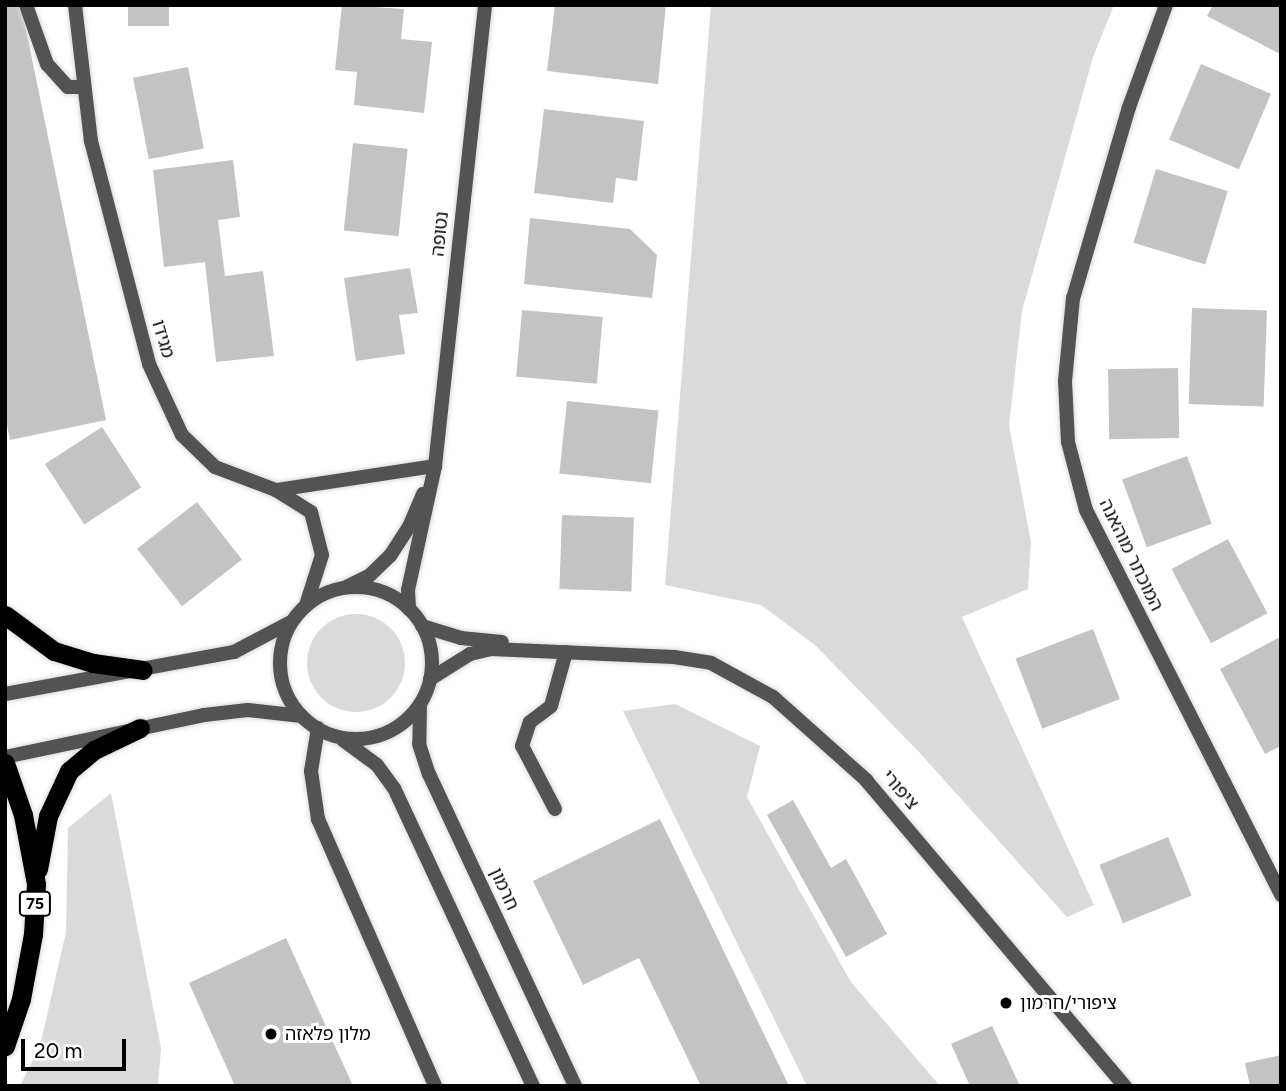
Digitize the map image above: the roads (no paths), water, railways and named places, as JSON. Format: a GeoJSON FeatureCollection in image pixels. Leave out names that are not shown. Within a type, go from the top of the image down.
{"type":"FeatureCollection","features":[{"type":"Feature","properties":{"kind":"highway"},"geometry":{"type":"LineString","coordinates":[[5,615],[54,651],[93,663],[143,670]]}},
{"type":"Feature","properties":{"kind":"highway"},"geometry":{"type":"LineString","coordinates":[[36,884],[48,816],[69,771],[94,750],[140,728]]}},
{"type":"Feature","properties":{"kind":"highway","name":"75"},"geometry":{"type":"LineString","coordinates":[[5,763],[23,815],[36,884],[33,934],[21,999],[5,1046]]}},
{"type":"Feature","properties":{"kind":"street"},"geometry":{"type":"LineString","coordinates":[[26,5],[47,64],[68,87],[84,87]]}},
{"type":"Feature","properties":{"kind":"street","name":"מגידו"},"geometry":{"type":"LineString","coordinates":[[75,5],[91,141],[149,364],[182,435],[215,467],[276,489],[311,512],[323,555],[306,605]]}},
{"type":"Feature","properties":{"kind":"street","name":"נטופה"},"geometry":{"type":"LineString","coordinates":[[409,609],[408,590],[435,466],[485,5]]}},
{"type":"Feature","properties":{"kind":"street","name":"המוכתר מוהאנה"},"geometry":{"type":"LineString","coordinates":[[1166,5],[1129,107],[1073,298],[1065,381],[1068,442],[1086,510],[1281,895]]}},
{"type":"Feature","properties":{"kind":"street"},"geometry":{"type":"LineString","coordinates":[[276,489],[435,466]]}},
{"type":"Feature","properties":{"kind":"street","name":"נטופה"},"geometry":{"type":"LineString","coordinates":[[345,587],[369,576],[390,556],[409,527],[435,466]]}},
{"type":"Feature","properties":{"kind":"street"},"geometry":{"type":"LineString","coordinates":[[5,694],[234,652],[291,622],[306,605],[345,587],[369,588],[391,595],[409,609],[422,626],[430,652],[430,679],[420,704],[404,722],[384,734],[360,739],[336,736]]}},
{"type":"Feature","properties":{"kind":"street"},"geometry":{"type":"LineString","coordinates":[[291,622],[282,646],[281,671],[287,696],[302,716],[318,729],[360,749],[394,788],[533,1086]]}},
{"type":"Feature","properties":{"kind":"street","name":"ציפורי"},"geometry":{"type":"LineString","coordinates":[[422,626],[461,638],[566,652]]}},
{"type":"Feature","properties":{"kind":"street","name":"ציפורי"},"geometry":{"type":"LineString","coordinates":[[430,679],[470,654],[491,649],[566,652],[711,663],[773,697],[866,780],[1125,1086]]}},
{"type":"Feature","properties":{"kind":"street"},"geometry":{"type":"LineString","coordinates":[[555,809],[522,746],[530,722],[551,706],[566,652]]}},
{"type":"Feature","properties":{"kind":"street","name":"חרמון"},"geometry":{"type":"LineString","coordinates":[[420,704],[419,744],[429,774],[575,1086]]}},
{"type":"Feature","properties":{"kind":"street"},"geometry":{"type":"LineString","coordinates":[[5,757],[140,728],[248,710],[302,716]]}},
{"type":"Feature","properties":{"kind":"street"},"geometry":{"type":"LineString","coordinates":[[318,729],[311,771],[318,819],[435,1086]]}},
{"type":"Feature","properties":{"kind":"place","name":"ציפורי/חרמון"},"geometry":{"type":"Point","coordinates":[1006,1003]}},
{"type":"Feature","properties":{"kind":"place","name":"מלון פלאזה"},"geometry":{"type":"Point","coordinates":[271,1034]}}]}
